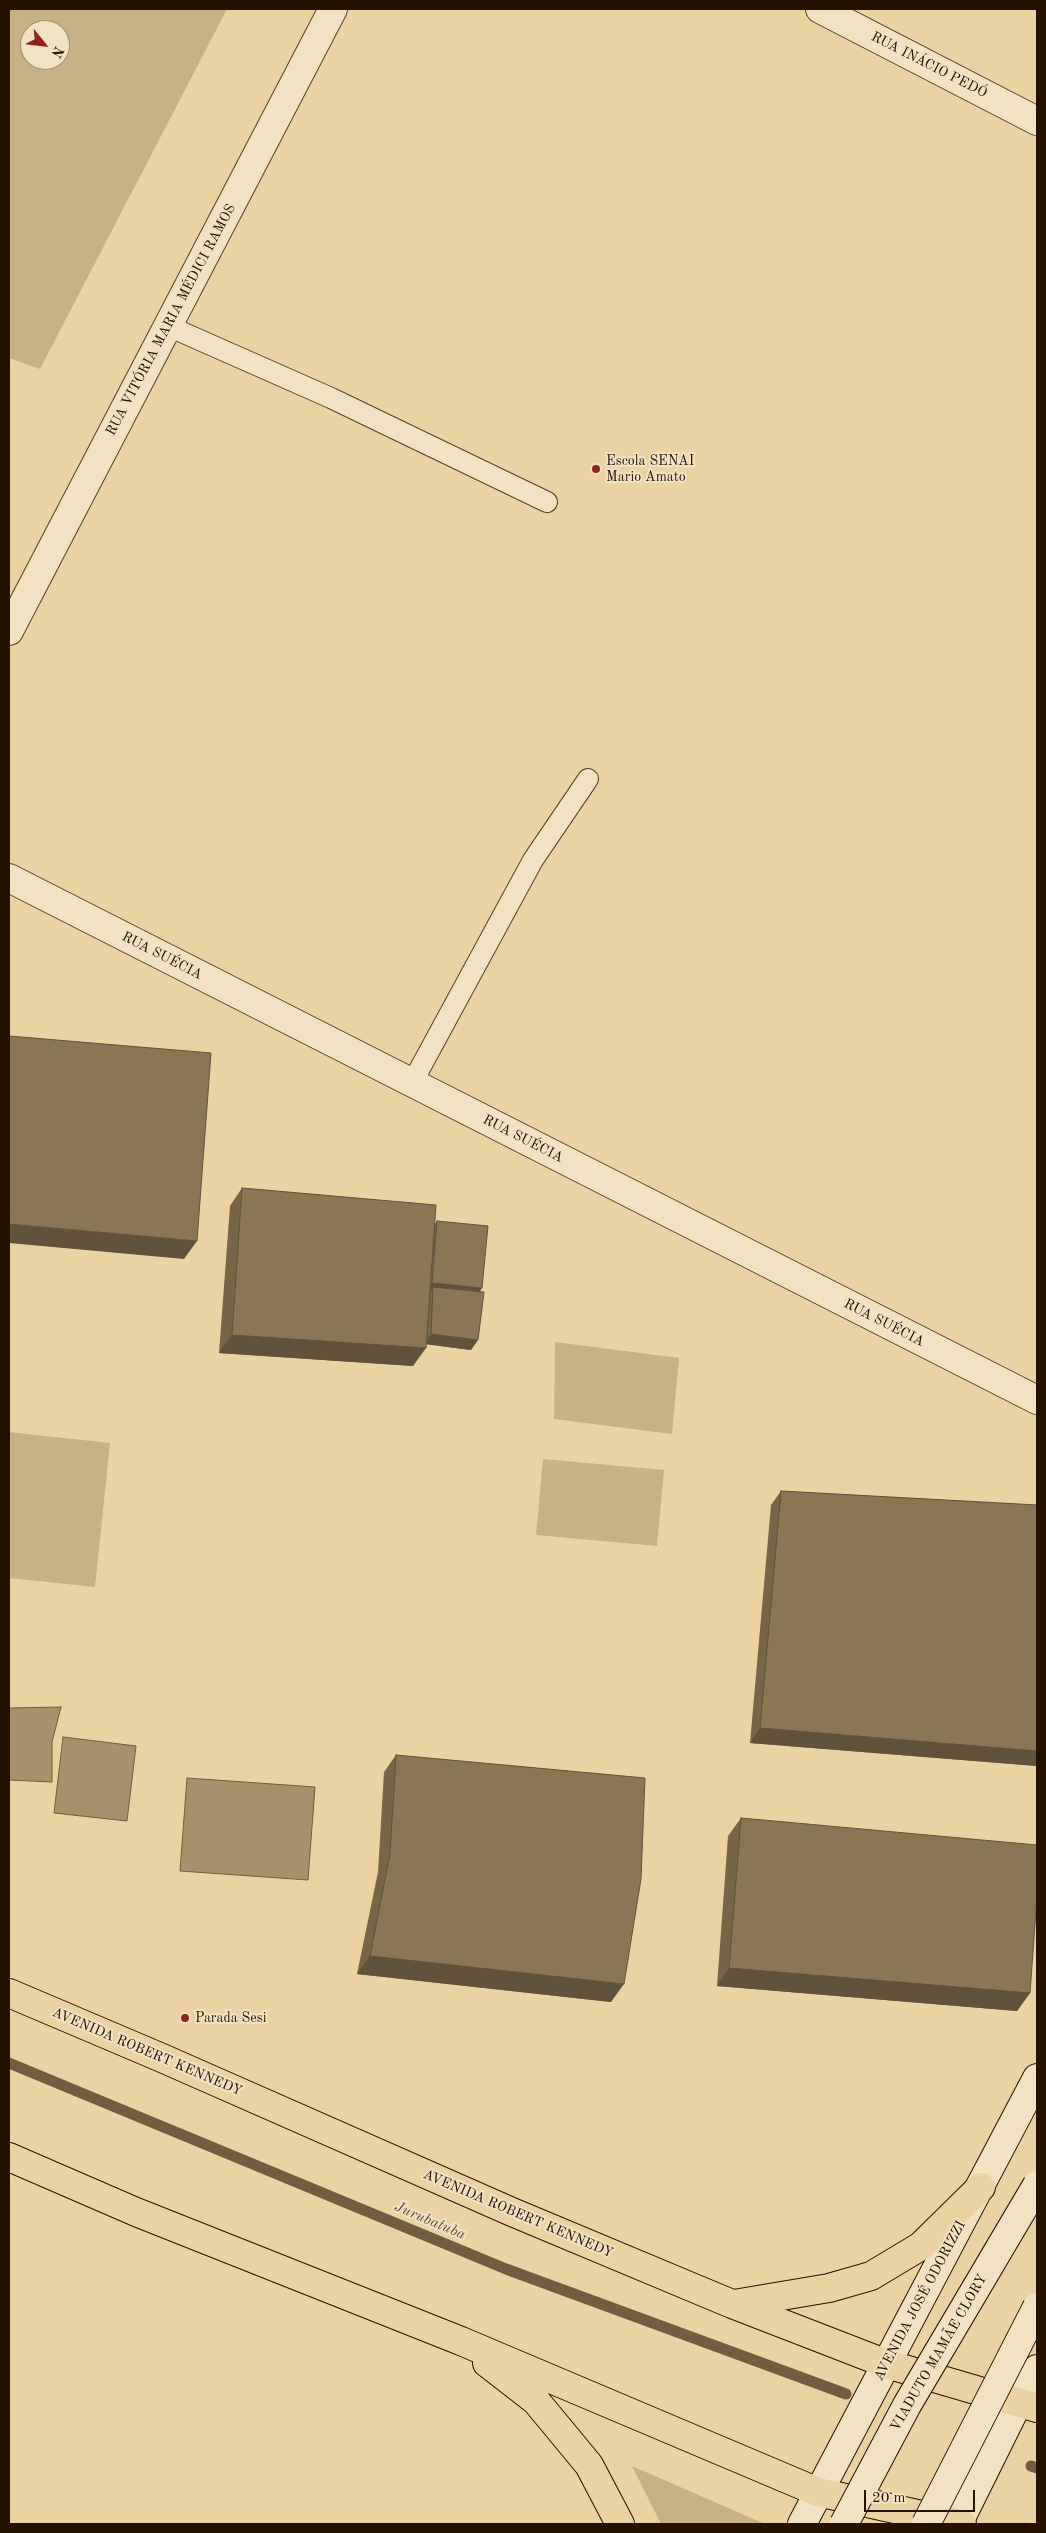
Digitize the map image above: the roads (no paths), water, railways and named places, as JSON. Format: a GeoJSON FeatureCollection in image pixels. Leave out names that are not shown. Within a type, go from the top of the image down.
{"type":"FeatureCollection","features":[{"type":"Feature","properties":{"kind":"main road","name":"AVENIDA ROBERT KENNEDY"},"geometry":{"type":"LineString","coordinates":[[9,1993],[512,2212],[732,2304],[887,2364],[1028,2406]]}},
{"type":"Feature","properties":{"kind":"main road"},"geometry":{"type":"LineString","coordinates":[[9,2157],[136,2212],[461,2341],[818,2492],[959,2524]]}},
{"type":"Feature","properties":{"kind":"main road"},"geometry":{"type":"LineString","coordinates":[[732,2304],[828,2288],[871,2276],[922,2246],[981,2187]]}},
{"type":"Feature","properties":{"kind":"main road"},"geometry":{"type":"LineString","coordinates":[[461,2341],[536,2401],[589,2465],[620,2524]]}},
{"type":"Feature","properties":{"kind":"street","name":"RUA VITÓRIA MARIA MÉDICI RAMOS"},"geometry":{"type":"LineString","coordinates":[[9,631],[333,9]]}},
{"type":"Feature","properties":{"kind":"street","name":"RUA INÁCIO PEDÓ"},"geometry":{"type":"LineString","coordinates":[[820,9],[1037,121]]}},
{"type":"Feature","properties":{"kind":"street","name":"RUA SUÉCIA"},"geometry":{"type":"LineString","coordinates":[[9,878],[1037,1400]]}},
{"type":"Feature","properties":{"kind":"street","name":"AVENIDA JOSÉ ODORIZZI"},"geometry":{"type":"LineString","coordinates":[[802,2524],[1037,2078]]}},
{"type":"Feature","properties":{"kind":"street","name":"VIADUTO MAMÃE CLORY"},"geometry":{"type":"LineString","coordinates":[[844,2524],[907,2405],[1037,2185]]}},
{"type":"Feature","properties":{"kind":"street"},"geometry":{"type":"LineString","coordinates":[[926,2524],[1037,2307]]}},
{"type":"Feature","properties":{"kind":"street"},"geometry":{"type":"LineString","coordinates":[[959,2524],[1028,2406],[1037,2369]]}},
{"type":"Feature","properties":{"kind":"lane"},"geometry":{"type":"LineString","coordinates":[[168,326],[330,398],[547,502]]}},
{"type":"Feature","properties":{"kind":"lane"},"geometry":{"type":"LineString","coordinates":[[412,1083],[533,860],[588,779]]}},
{"type":"Feature","properties":{"kind":"waterway","name":"Jurubatuba"},"geometry":{"type":"LineString","coordinates":[[9,2063],[506,2269],[846,2394]]}},
{"type":"Feature","properties":{"kind":"waterway","name":"Jurubatuba"},"geometry":{"type":"LineString","coordinates":[[1031,2466],[1037,2468]]}},
{"type":"Feature","properties":{"kind":"place","name":"Escola SENAI Mario Amato"},"geometry":{"type":"Point","coordinates":[596,469]}},
{"type":"Feature","properties":{"kind":"place","name":"Parada Sesi"},"geometry":{"type":"Point","coordinates":[185,2018]}}]}
